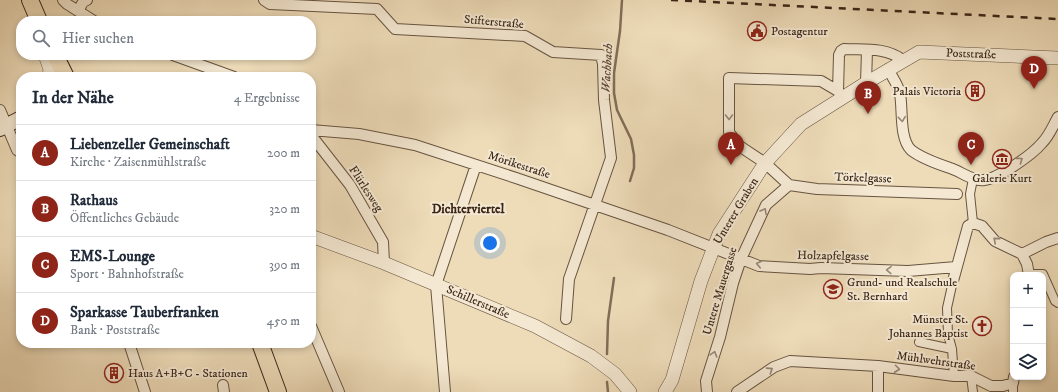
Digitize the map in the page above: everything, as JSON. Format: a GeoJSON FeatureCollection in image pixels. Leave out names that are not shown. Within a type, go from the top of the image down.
{"type":"FeatureCollection","features":[{"type":"Feature","properties":{"kind":"main road"},"geometry":{"type":"LineString","coordinates":[[30,0],[37,16]]}},
{"type":"Feature","properties":{"kind":"main road"},"geometry":{"type":"LineString","coordinates":[[58,60],[64,72]]}},
{"type":"Feature","properties":{"kind":"main road"},"geometry":{"type":"LineString","coordinates":[[3,128],[16,121]]}},
{"type":"Feature","properties":{"kind":"main road"},"geometry":{"type":"LineString","coordinates":[[262,348],[278,392]]}},
{"type":"Feature","properties":{"kind":"street"},"geometry":{"type":"LineString","coordinates":[[30,0],[33,16]]}},
{"type":"Feature","properties":{"kind":"street"},"geometry":{"type":"LineString","coordinates":[[63,0],[86,16]]}},
{"type":"Feature","properties":{"kind":"street"},"geometry":{"type":"LineString","coordinates":[[78,11],[83,2],[86,0]]}},
{"type":"Feature","properties":{"kind":"street","name":"Stifterstraße"},"geometry":{"type":"LineString","coordinates":[[264,0],[270,4],[377,9],[395,29],[525,36],[553,52],[601,55],[603,64],[604,100],[611,158],[569,279],[566,319]]}},
{"type":"Feature","properties":{"kind":"street"},"geometry":{"type":"LineString","coordinates":[[840,94],[840,51],[844,49],[882,51],[894,54],[903,60]]}},
{"type":"Feature","properties":{"kind":"street"},"geometry":{"type":"LineString","coordinates":[[866,83],[867,50]]}},
{"type":"Feature","properties":{"kind":"street","name":"Poststraße"},"geometry":{"type":"LineString","coordinates":[[866,83],[919,52],[1058,58]]}},
{"type":"Feature","properties":{"kind":"street"},"geometry":{"type":"LineString","coordinates":[[47,60],[50,72]]}},
{"type":"Feature","properties":{"kind":"street"},"geometry":{"type":"LineString","coordinates":[[188,60],[220,72]]}},
{"type":"Feature","properties":{"kind":"street"},"geometry":{"type":"LineString","coordinates":[[888,69],[900,92],[904,136],[911,149],[930,160],[961,171],[973,179],[983,180],[999,175],[1053,136],[1058,117]]}},
{"type":"Feature","properties":{"kind":"street"},"geometry":{"type":"LineString","coordinates":[[789,185],[765,163],[738,145],[729,132],[729,78],[821,81],[840,94]]}},
{"type":"Feature","properties":{"kind":"street","name":"Unterer Graben"},"geometry":{"type":"LineString","coordinates":[[665,392],[673,386],[701,281],[719,234],[765,163],[801,124],[840,94],[866,83]]}},
{"type":"Feature","properties":{"kind":"street"},"geometry":{"type":"LineString","coordinates":[[0,110],[3,128],[16,148]]}},
{"type":"Feature","properties":{"kind":"street","name":"Mörikestraße"},"geometry":{"type":"LineString","coordinates":[[316,130],[359,134],[415,145],[595,205],[714,247]]}},
{"type":"Feature","properties":{"kind":"street","name":"Flürlesweg"},"geometry":{"type":"LineString","coordinates":[[316,141],[350,185],[383,242],[384,263]]}},
{"type":"Feature","properties":{"kind":"street"},"geometry":{"type":"LineString","coordinates":[[445,392],[436,285],[476,165]]}},
{"type":"Feature","properties":{"kind":"street"},"geometry":{"type":"LineString","coordinates":[[973,179],[970,194],[973,223]]}},
{"type":"Feature","properties":{"kind":"street","name":"Törkelgasse"},"geometry":{"type":"LineString","coordinates":[[789,185],[817,189],[970,194]]}},
{"type":"Feature","properties":{"kind":"street","name":"Untere Mauergasse"},"geometry":{"type":"LineString","coordinates":[[708,392],[706,380],[720,337],[733,283],[741,258],[766,206],[789,185]]}},
{"type":"Feature","properties":{"kind":"street"},"geometry":{"type":"LineString","coordinates":[[973,223],[982,226],[995,241],[1022,254],[1027,264],[1029,272]]}},
{"type":"Feature","properties":{"kind":"street"},"geometry":{"type":"LineString","coordinates":[[954,376],[952,349],[948,334],[947,308],[956,267],[968,226],[973,223]]}},
{"type":"Feature","properties":{"kind":"street","name":"Schillerstraße"},"geometry":{"type":"LineString","coordinates":[[316,238],[384,263],[535,326],[591,356],[615,374],[630,392]]}},
{"type":"Feature","properties":{"kind":"street"},"geometry":{"type":"LineString","coordinates":[[1022,254],[1046,242],[1058,238]]}},
{"type":"Feature","properties":{"kind":"street","name":"Holzapfelgasse"},"geometry":{"type":"LineString","coordinates":[[714,247],[759,266],[810,269],[835,268],[908,271],[956,267]]}},
{"type":"Feature","properties":{"kind":"street"},"geometry":{"type":"LineString","coordinates":[[1046,281],[1055,301],[1058,303]]}},
{"type":"Feature","properties":{"kind":"street"},"geometry":{"type":"LineString","coordinates":[[316,338],[339,392]]}},
{"type":"Feature","properties":{"kind":"street"},"geometry":{"type":"LineString","coordinates":[[919,342],[952,349]]}},
{"type":"Feature","properties":{"kind":"street"},"geometry":{"type":"LineString","coordinates":[[131,348],[145,392]]}},
{"type":"Feature","properties":{"kind":"street","name":"Mühlwehrstraße"},"geometry":{"type":"LineString","coordinates":[[737,392],[774,367],[790,361],[878,366],[954,376],[971,376],[991,386],[1013,384]]}},
{"type":"Feature","properties":{"kind":"street","name":"Mühlwehrstraße"},"geometry":{"type":"LineString","coordinates":[[878,366],[878,392]]}},
{"type":"Feature","properties":{"kind":"street"},"geometry":{"type":"LineString","coordinates":[[971,376],[973,392]]}},
{"type":"Feature","properties":{"kind":"waterway","name":"Wachbach"},"geometry":{"type":"LineString","coordinates":[[622,0],[620,31],[614,73],[614,93],[617,110],[631,139],[634,155],[634,168],[630,181]]}},
{"type":"Feature","properties":{"kind":"waterway","name":"Wachbach"},"geometry":{"type":"LineString","coordinates":[[607,354],[608,321],[614,278]]}},
{"type":"Feature","properties":{"kind":"waterway","name":"Wachbach"},"geometry":{"type":"LineString","coordinates":[[607,382],[608,392]]}},
{"type":"Feature","properties":{"kind":"railway"},"geometry":{"type":"LineString","coordinates":[[671,0],[1058,19]]}},
{"type":"Feature","properties":{"kind":"place","name":"Postagentur"},"geometry":{"type":"Point","coordinates":[757,31]}},
{"type":"Feature","properties":{"kind":"place","name":"Sparkasse Tauberfranken"},"geometry":{"type":"Point","coordinates":[1034,89]}},
{"type":"Feature","properties":{"kind":"place","name":"Palais Victoria"},"geometry":{"type":"Point","coordinates":[975,91]}},
{"type":"Feature","properties":{"kind":"place","name":"Rathaus"},"geometry":{"type":"Point","coordinates":[868,114]}},
{"type":"Feature","properties":{"kind":"place","name":"Galerie Kurt"},"geometry":{"type":"Point","coordinates":[1002,159]}},
{"type":"Feature","properties":{"kind":"place","name":"Liebenzeller Gemeinschaft"},"geometry":{"type":"Point","coordinates":[731,165]}},
{"type":"Feature","properties":{"kind":"place","name":"EMS-Lounge"},"geometry":{"type":"Point","coordinates":[971,165]}},
{"type":"Feature","properties":{"kind":"place","name":"Grund- und Realschule St. Bernhard"},"geometry":{"type":"Point","coordinates":[833,289]}},
{"type":"Feature","properties":{"kind":"place","name":"Münster St. Johannes Baptist"},"geometry":{"type":"Point","coordinates":[982,326]}},
{"type":"Feature","properties":{"kind":"place","name":"Haus A+B+C - Stationen"},"geometry":{"type":"Point","coordinates":[114,373]}},
{"type":"Feature","properties":{"kind":"district","name":"Dichterviertel"},"geometry":{"type":"Point","coordinates":[468,209]}}]}
